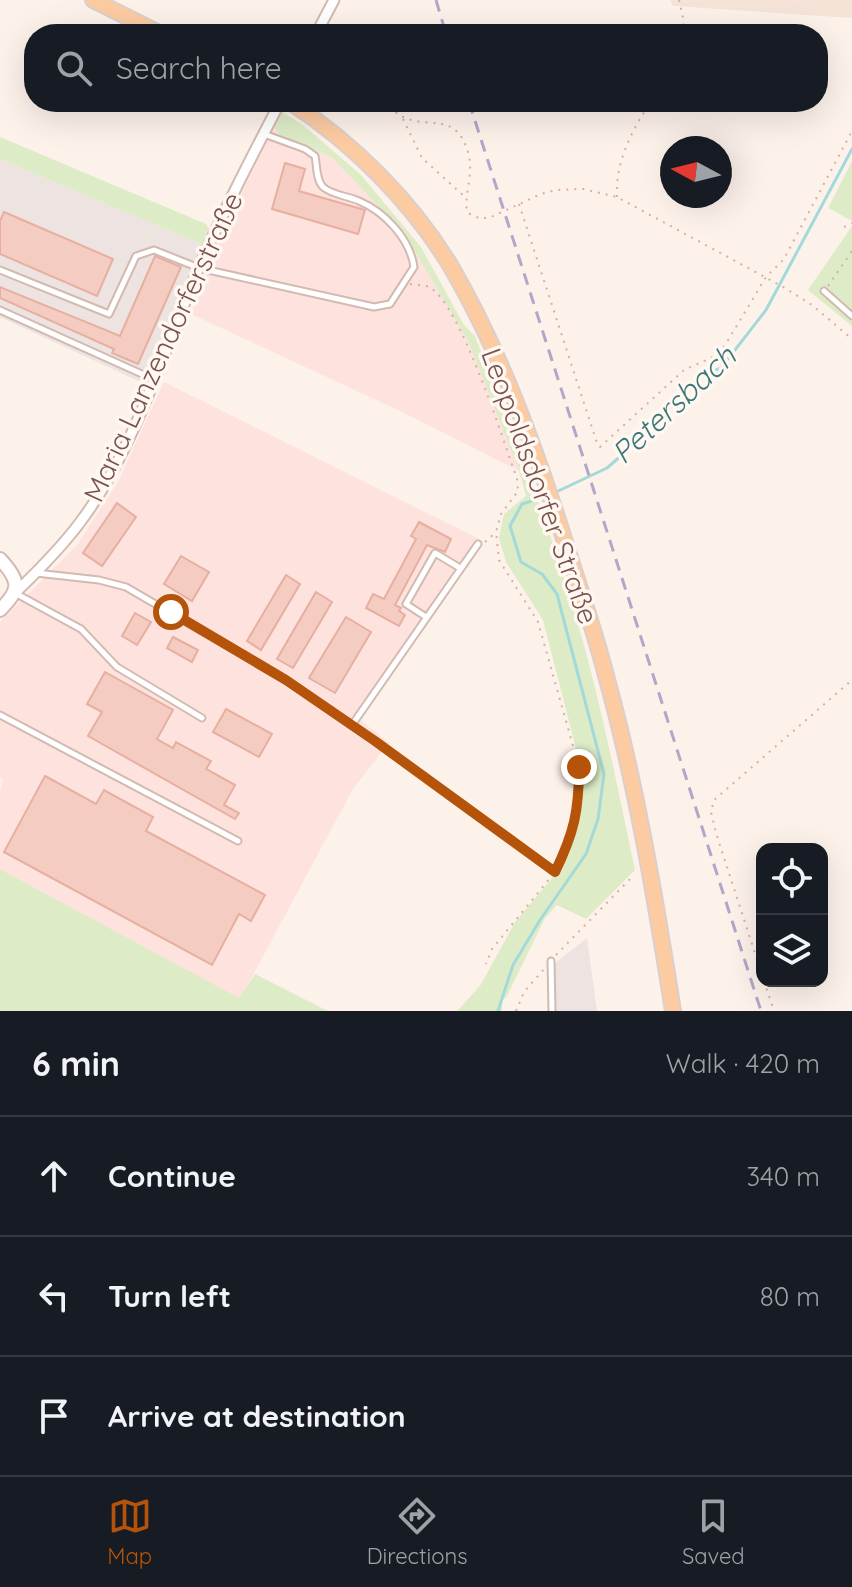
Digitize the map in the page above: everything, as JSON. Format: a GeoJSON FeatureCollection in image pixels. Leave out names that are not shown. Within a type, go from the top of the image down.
{"type":"FeatureCollection","features":[{"type":"Feature","properties":{"kind":"main road"},"geometry":{"type":"LineString","coordinates":[[93,0],[141,24]]}},
{"type":"Feature","properties":{"kind":"main road","name":"Leopoldsdorfer Straße"},"geometry":{"type":"LineString","coordinates":[[300,112],[312,117],[355,152],[406,205],[449,264],[483,328],[516,405],[556,513],[605,672],[643,833],[673,1011]]}},
{"type":"Feature","properties":{"kind":"street"},"geometry":{"type":"LineString","coordinates":[[322,22],[334,0]]}},
{"type":"Feature","properties":{"kind":"street","name":"Maria Lanzendorferstraße"},"geometry":{"type":"LineString","coordinates":[[0,610],[83,519],[97,495],[124,446],[199,268],[263,134],[279,112]]}},
{"type":"Feature","properties":{"kind":"street"},"geometry":{"type":"LineString","coordinates":[[0,559],[14,577],[15,593]]}},
{"type":"Feature","properties":{"kind":"lane"},"geometry":{"type":"LineString","coordinates":[[0,270],[109,314],[136,256],[154,250],[199,268],[374,307],[390,304],[414,267],[412,251],[393,224],[362,201],[325,190],[319,181],[315,156],[305,149],[263,134]]}},
{"type":"Feature","properties":{"kind":"lane"},"geometry":{"type":"LineString","coordinates":[[824,291],[852,316]]}},
{"type":"Feature","properties":{"kind":"lane"},"geometry":{"type":"LineString","coordinates":[[0,310],[153,379]]}},
{"type":"Feature","properties":{"kind":"lane"},"geometry":{"type":"LineString","coordinates":[[352,725],[478,544]]}},
{"type":"Feature","properties":{"kind":"lane"},"geometry":{"type":"LineString","coordinates":[[426,617],[406,604],[435,553],[460,568]]}},
{"type":"Feature","properties":{"kind":"lane"},"geometry":{"type":"LineString","coordinates":[[35,573],[99,580],[126,587],[286,680],[375,741]]}},
{"type":"Feature","properties":{"kind":"lane"},"geometry":{"type":"LineString","coordinates":[[15,593],[81,629],[117,667],[202,718]]}},
{"type":"Feature","properties":{"kind":"lane"},"geometry":{"type":"LineString","coordinates":[[0,715],[238,841]]}},
{"type":"Feature","properties":{"kind":"lane"},"geometry":{"type":"LineString","coordinates":[[551,961],[552,1011]]}},
{"type":"Feature","properties":{"kind":"path"},"geometry":{"type":"LineString","coordinates":[[679,0],[683,24]]}},
{"type":"Feature","properties":{"kind":"path"},"geometry":{"type":"LineString","coordinates":[[322,22],[326,24]]}},
{"type":"Feature","properties":{"kind":"path"},"geometry":{"type":"LineString","coordinates":[[397,112],[419,121],[440,122],[453,128],[464,139],[471,175],[466,198],[468,213],[489,218],[556,190],[583,189],[617,197],[785,288],[812,305],[852,339]]}},
{"type":"Feature","properties":{"kind":"path"},"geometry":{"type":"LineString","coordinates":[[617,197],[616,181],[626,150],[645,112]]}},
{"type":"Feature","properties":{"kind":"path"},"geometry":{"type":"LineString","coordinates":[[402,116],[422,158],[466,198]]}},
{"type":"Feature","properties":{"kind":"path"},"geometry":{"type":"LineString","coordinates":[[519,204],[600,447],[684,370],[711,358],[724,347],[766,277],[784,259],[852,131]]}},
{"type":"Feature","properties":{"kind":"path"},"geometry":{"type":"LineString","coordinates":[[844,227],[852,223]]}},
{"type":"Feature","properties":{"kind":"path"},"geometry":{"type":"LineString","coordinates":[[812,305],[852,251]]}},
{"type":"Feature","properties":{"kind":"path"},"geometry":{"type":"LineString","coordinates":[[405,283],[428,287],[437,294],[473,357],[486,389],[517,479],[518,491],[501,514],[496,532],[499,560],[538,622],[579,767],[579,805],[569,843],[555,872],[492,949],[486,964]]}},
{"type":"Feature","properties":{"kind":"path"},"geometry":{"type":"LineString","coordinates":[[478,544],[488,541],[496,532]]}},
{"type":"Feature","properties":{"kind":"path"},"geometry":{"type":"LineString","coordinates":[[756,956],[716,833],[711,812],[714,800],[852,680]]}},
{"type":"Feature","properties":{"kind":"path"},"geometry":{"type":"LineString","coordinates":[[375,741],[555,872]]}},
{"type":"Feature","properties":{"kind":"path"},"geometry":{"type":"LineString","coordinates":[[516,1011],[524,992],[632,877]]}},
{"type":"Feature","properties":{"kind":"path"},"geometry":{"type":"LineString","coordinates":[[766,987],[774,1011]]}},
{"type":"Feature","properties":{"kind":"shaded area"},"geometry":{"type":"Polygon","coordinates":[[[670,0],[852,0],[852,18],[673,6],[670,0]]]}},
{"type":"Feature","properties":{"kind":"shaded area"},"geometry":{"type":"Polygon","coordinates":[[[274,126],[280,136],[331,157],[387,215],[414,250],[469,343],[519,471],[400,411],[191,314],[216,247],[274,126]]]}},
{"type":"Feature","properties":{"kind":"shaded area"},"geometry":{"type":"Polygon","coordinates":[[[0,159],[203,245],[143,383],[0,317],[0,159]]]}},
{"type":"Feature","properties":{"kind":"shaded area"},"geometry":{"type":"Polygon","coordinates":[[[164,382],[483,541],[359,719],[389,743],[353,789],[240,999],[0,869],[0,792],[3,779],[0,777],[0,622],[77,545],[118,482],[164,382]]]}},
{"type":"Feature","properties":{"kind":"shaded area"},"geometry":{"type":"Polygon","coordinates":[[[587,938],[597,1011],[549,1011],[554,964],[587,938]]]}},
{"type":"Feature","properties":{"kind":"green space"},"geometry":{"type":"Polygon","coordinates":[[[282,112],[303,125],[361,175],[421,247],[464,325],[475,336],[550,536],[599,703],[635,870],[586,919],[557,905],[545,918],[506,998],[502,999],[502,1011],[457,1011],[480,986],[515,922],[559,870],[575,831],[583,800],[580,764],[543,620],[506,562],[499,538],[504,514],[526,496],[469,343],[414,250],[387,215],[331,157],[280,136],[274,126],[282,112]]]}},
{"type":"Feature","properties":{"kind":"green space"},"geometry":{"type":"Polygon","coordinates":[[[0,137],[206,224],[210,231],[203,245],[0,159],[0,137]]]}},
{"type":"Feature","properties":{"kind":"green space"},"geometry":{"type":"Polygon","coordinates":[[[852,161],[852,221],[828,208],[852,161]]]}},
{"type":"Feature","properties":{"kind":"green space"},"geometry":{"type":"Polygon","coordinates":[[[852,226],[852,326],[808,290],[852,226]]]}},
{"type":"Feature","properties":{"kind":"green space"},"geometry":{"type":"Polygon","coordinates":[[[0,869],[239,998],[255,974],[328,1011],[0,1011],[0,869]]]}},
{"type":"Feature","properties":{"kind":"building"},"geometry":{"type":"Polygon","coordinates":[[[285,163],[305,169],[299,191],[365,210],[358,234],[272,209],[285,163]]]}},
{"type":"Feature","properties":{"kind":"building"},"geometry":{"type":"Polygon","coordinates":[[[4,212],[113,259],[97,296],[0,254],[0,221],[4,212]]]}},
{"type":"Feature","properties":{"kind":"building"},"geometry":{"type":"Polygon","coordinates":[[[155,256],[181,267],[138,364],[112,353],[114,349],[0,298],[0,287],[120,336],[155,256]]]}},
{"type":"Feature","properties":{"kind":"building"},"geometry":{"type":"Polygon","coordinates":[[[117,503],[136,517],[102,566],[83,553],[117,503]]]}},
{"type":"Feature","properties":{"kind":"building"},"geometry":{"type":"Polygon","coordinates":[[[419,522],[451,539],[445,552],[427,545],[395,605],[405,615],[399,626],[366,608],[373,594],[384,599],[416,539],[411,536],[419,522]]]}},
{"type":"Feature","properties":{"kind":"building"},"geometry":{"type":"Polygon","coordinates":[[[181,556],[209,572],[192,601],[164,584],[181,556]]]}},
{"type":"Feature","properties":{"kind":"building"},"geometry":{"type":"Polygon","coordinates":[[[286,575],[300,584],[261,650],[247,641],[286,575]]]}},
{"type":"Feature","properties":{"kind":"building"},"geometry":{"type":"Polygon","coordinates":[[[316,592],[332,602],[293,668],[277,659],[316,592]]]}},
{"type":"Feature","properties":{"kind":"building"},"geometry":{"type":"Polygon","coordinates":[[[135,613],[151,622],[137,645],[122,636],[135,613]]]}},
{"type":"Feature","properties":{"kind":"building"},"geometry":{"type":"Polygon","coordinates":[[[346,617],[371,632],[335,693],[309,678],[346,617]]]}},
{"type":"Feature","properties":{"kind":"building"},"geometry":{"type":"Polygon","coordinates":[[[173,637],[198,650],[192,662],[167,648],[173,637]]]}},
{"type":"Feature","properties":{"kind":"building"},"geometry":{"type":"Polygon","coordinates":[[[105,672],[173,710],[157,739],[173,748],[176,742],[211,761],[206,769],[235,785],[224,805],[239,813],[235,819],[88,736],[102,712],[87,704],[105,672]]]}},
{"type":"Feature","properties":{"kind":"building"},"geometry":{"type":"Polygon","coordinates":[[[226,709],[272,734],[259,757],[213,732],[226,709]]]}},
{"type":"Feature","properties":{"kind":"building"},"geometry":{"type":"Polygon","coordinates":[[[45,776],[96,804],[104,790],[153,817],[146,831],[265,895],[251,921],[239,914],[212,965],[4,852],[45,776]]]}},
{"type":"Feature","properties":{"kind":"waterway","name":"Petersbach"},"geometry":{"type":"LineString","coordinates":[[554,493],[607,468],[630,448],[652,420],[698,378],[721,368],[766,310],[852,149]]}},
{"type":"Feature","properties":{"kind":"waterway","name":"Petersbach"},"geometry":{"type":"LineString","coordinates":[[498,1011],[513,965],[586,854],[598,819],[604,774],[557,594],[542,574],[521,562],[510,526],[522,504],[547,496]]}},
{"type":"Feature","properties":{"kind":"railway"},"geometry":{"type":"LineString","coordinates":[[436,0],[443,24]]}},
{"type":"Feature","properties":{"kind":"railway"},"geometry":{"type":"LineString","coordinates":[[472,112],[761,1011]]}},
{"type":"Feature","properties":{"kind":"route"},"geometry":{"type":"LineString","coordinates":[[171,612],[286,680],[555,872],[569,843],[579,805],[579,767]]}}]}
